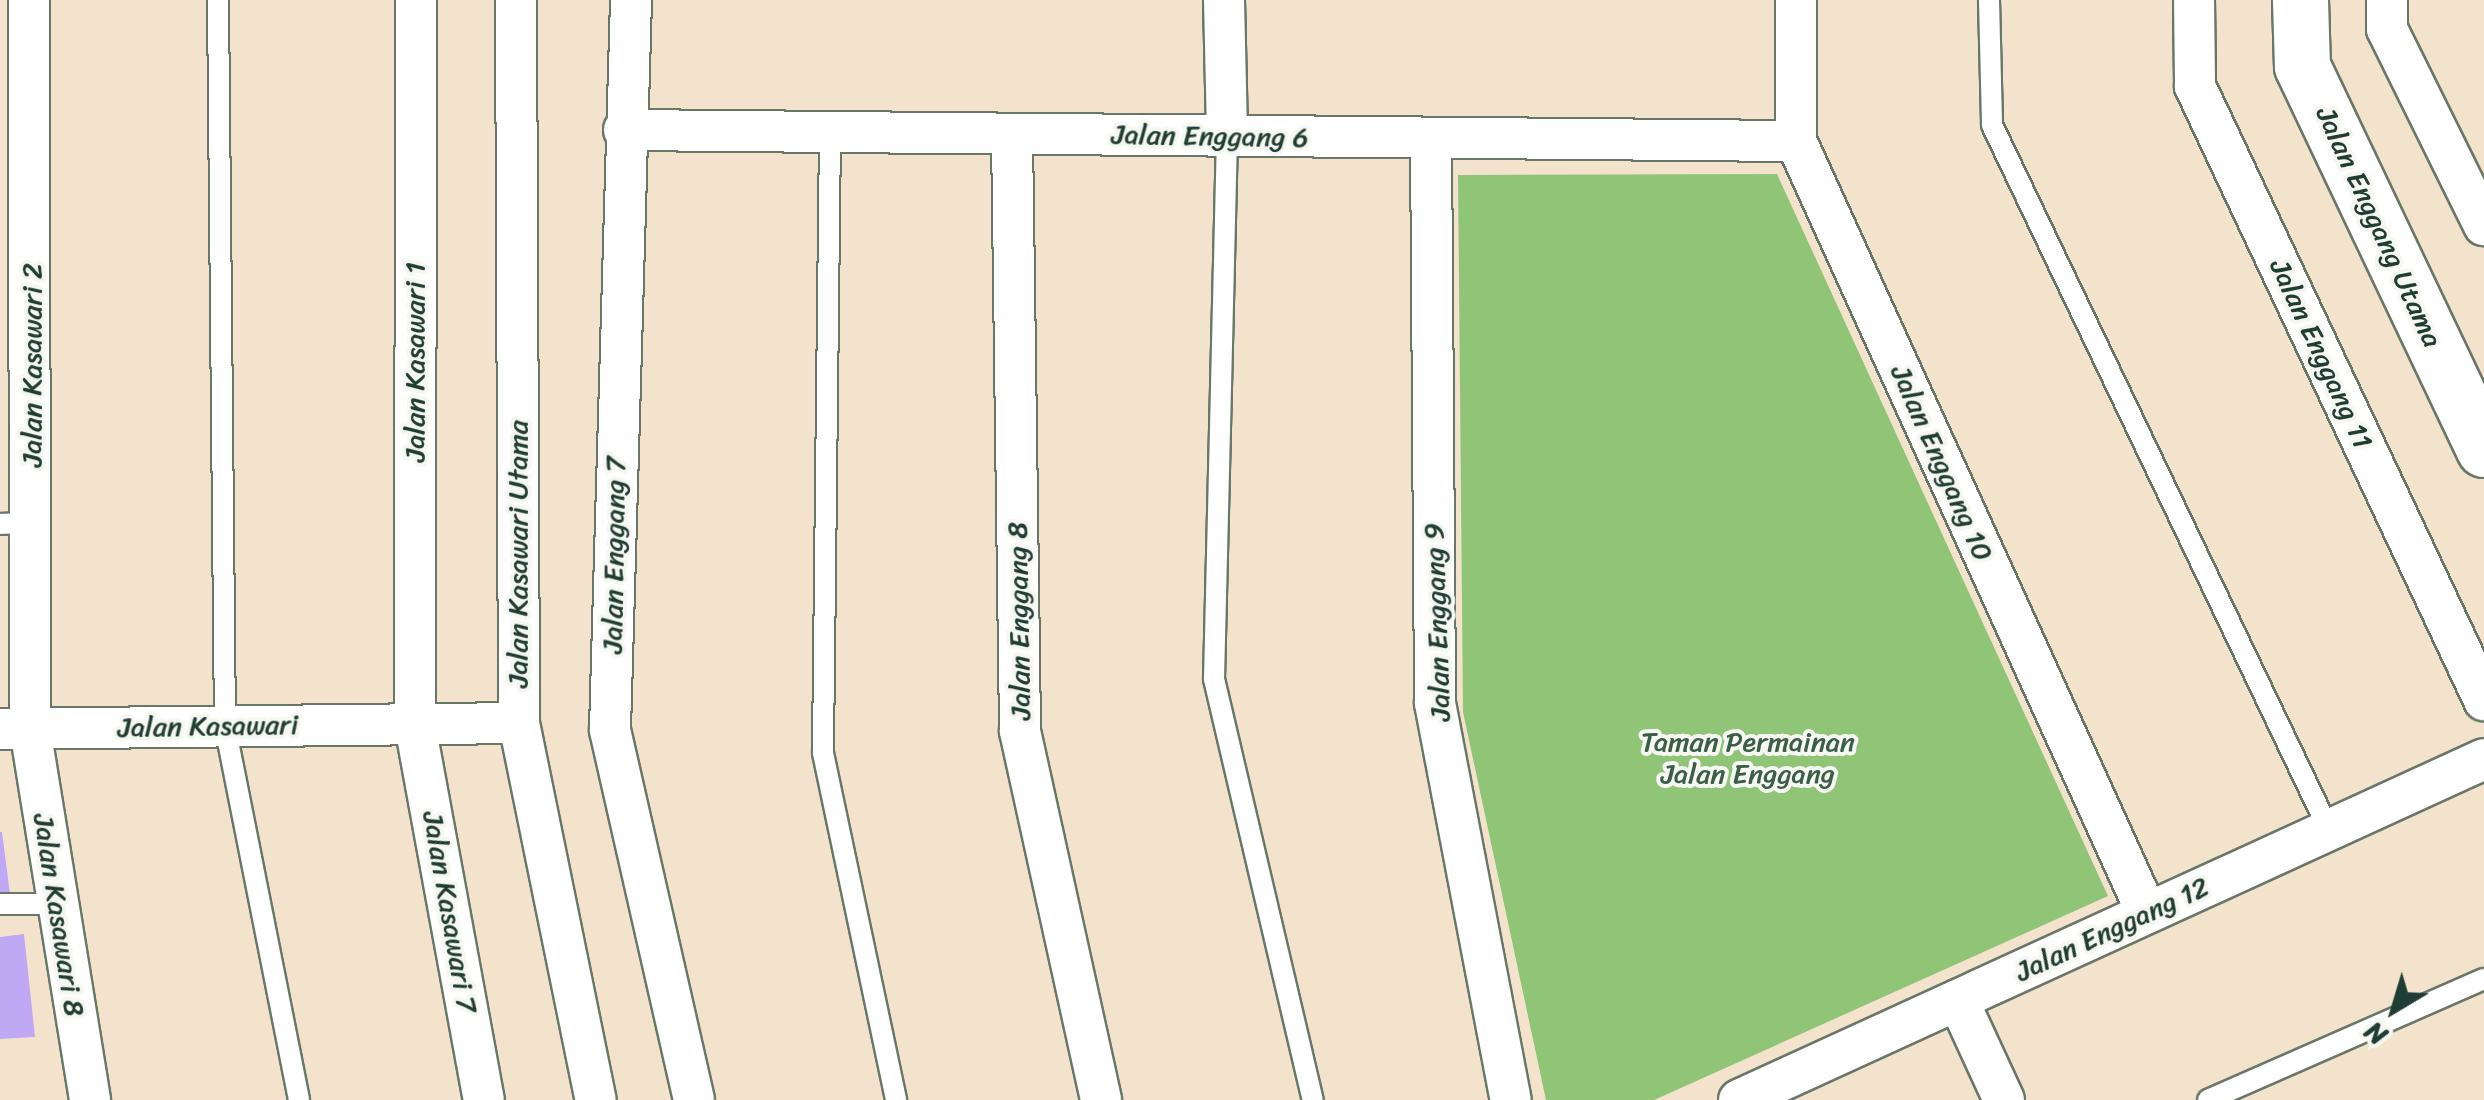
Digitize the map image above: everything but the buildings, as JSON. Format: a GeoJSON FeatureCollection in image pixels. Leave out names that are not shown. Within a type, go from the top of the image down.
{"type":"FeatureCollection","features":[{"type":"Feature","properties":{"kind":"street","name":"Jalan Kasawari 2"},"geometry":{"type":"LineString","coordinates":[[15,729],[16,336],[29,0]]}},
{"type":"Feature","properties":{"kind":"street","name":"Jalan Kasawari 1"},"geometry":{"type":"LineString","coordinates":[[415,725],[416,0]]}},
{"type":"Feature","properties":{"kind":"street","name":"Jalan Kasawari Utama"},"geometry":{"type":"LineString","coordinates":[[516,0],[519,724],[596,1100]]}},
{"type":"Feature","properties":{"kind":"street","name":"Jalan Enggang 7"},"geometry":{"type":"LineString","coordinates":[[631,0],[624,130],[610,730],[694,1100]]}},
{"type":"Feature","properties":{"kind":"street"},"geometry":{"type":"LineString","coordinates":[[1224,0],[1228,136]]}},
{"type":"Feature","properties":{"kind":"street","name":"Jalan Enggang 10"},"geometry":{"type":"LineString","coordinates":[[1796,0],[1796,142],[2147,913]]}},
{"type":"Feature","properties":{"kind":"street","name":"Jalan Enggang 11"},"geometry":{"type":"LineString","coordinates":[[2194,0],[2195,86],[2484,700]]}},
{"type":"Feature","properties":{"kind":"street","name":"Jalan Enggang Utama"},"geometry":{"type":"LineString","coordinates":[[2300,0],[2302,66],[2484,448]]}},
{"type":"Feature","properties":{"kind":"street"},"geometry":{"type":"LineString","coordinates":[[2387,0],[2387,29],[2484,225]]}},
{"type":"Feature","properties":{"kind":"street","name":"Jalan Enggang 6"},"geometry":{"type":"LineString","coordinates":[[624,130],[1796,142]]}},
{"type":"Feature","properties":{"kind":"street","name":"Jalan Enggang 8"},"geometry":{"type":"LineString","coordinates":[[1012,134],[1020,731],[1102,1100]]}},
{"type":"Feature","properties":{"kind":"street","name":"Jalan Enggang 9"},"geometry":{"type":"LineString","coordinates":[[1431,138],[1435,703],[1510,1100]]}},
{"type":"Feature","properties":{"kind":"street","name":"Jalan Kasawari"},"geometry":{"type":"LineString","coordinates":[[15,729],[519,724]]}},
{"type":"Feature","properties":{"kind":"street","name":"Jalan Kasawari 7"},"geometry":{"type":"LineString","coordinates":[[415,725],[484,1100]]}},
{"type":"Feature","properties":{"kind":"street","name":"Jalan Kasawari 8"},"geometry":{"type":"LineString","coordinates":[[15,729],[56,904],[90,1100]]}},
{"type":"Feature","properties":{"kind":"street","name":"Jalan Enggang 12"},"geometry":{"type":"LineString","coordinates":[[1739,1100],[2484,759]]}},
{"type":"Feature","properties":{"kind":"street"},"geometry":{"type":"LineString","coordinates":[[1958,1000],[2004,1100]]}},
{"type":"Feature","properties":{"kind":"lane"},"geometry":{"type":"LineString","coordinates":[[218,0],[225,726],[299,1100]]}},
{"type":"Feature","properties":{"kind":"lane"},"geometry":{"type":"LineString","coordinates":[[1989,0],[1992,125],[2329,830]]}},
{"type":"Feature","properties":{"kind":"lane"},"geometry":{"type":"LineString","coordinates":[[830,132],[823,754],[896,1100]]}},
{"type":"Feature","properties":{"kind":"lane"},"geometry":{"type":"LineString","coordinates":[[1228,136],[1214,679],[1313,1100]]}},
{"type":"Feature","properties":{"kind":"lane"},"geometry":{"type":"LineString","coordinates":[[0,904],[56,904]]}},
{"type":"Feature","properties":{"kind":"lane"},"geometry":{"type":"LineString","coordinates":[[2208,1100],[2484,980]]}},
{"type":"Feature","properties":{"kind":"green space","name":"Taman Permainan Jalan Enggang"},"geometry":{"type":"Polygon","coordinates":[[[1777,174],[2108,896],[1654,1100],[1546,1100],[1463,712],[1458,175],[1777,174]]]}}]}
